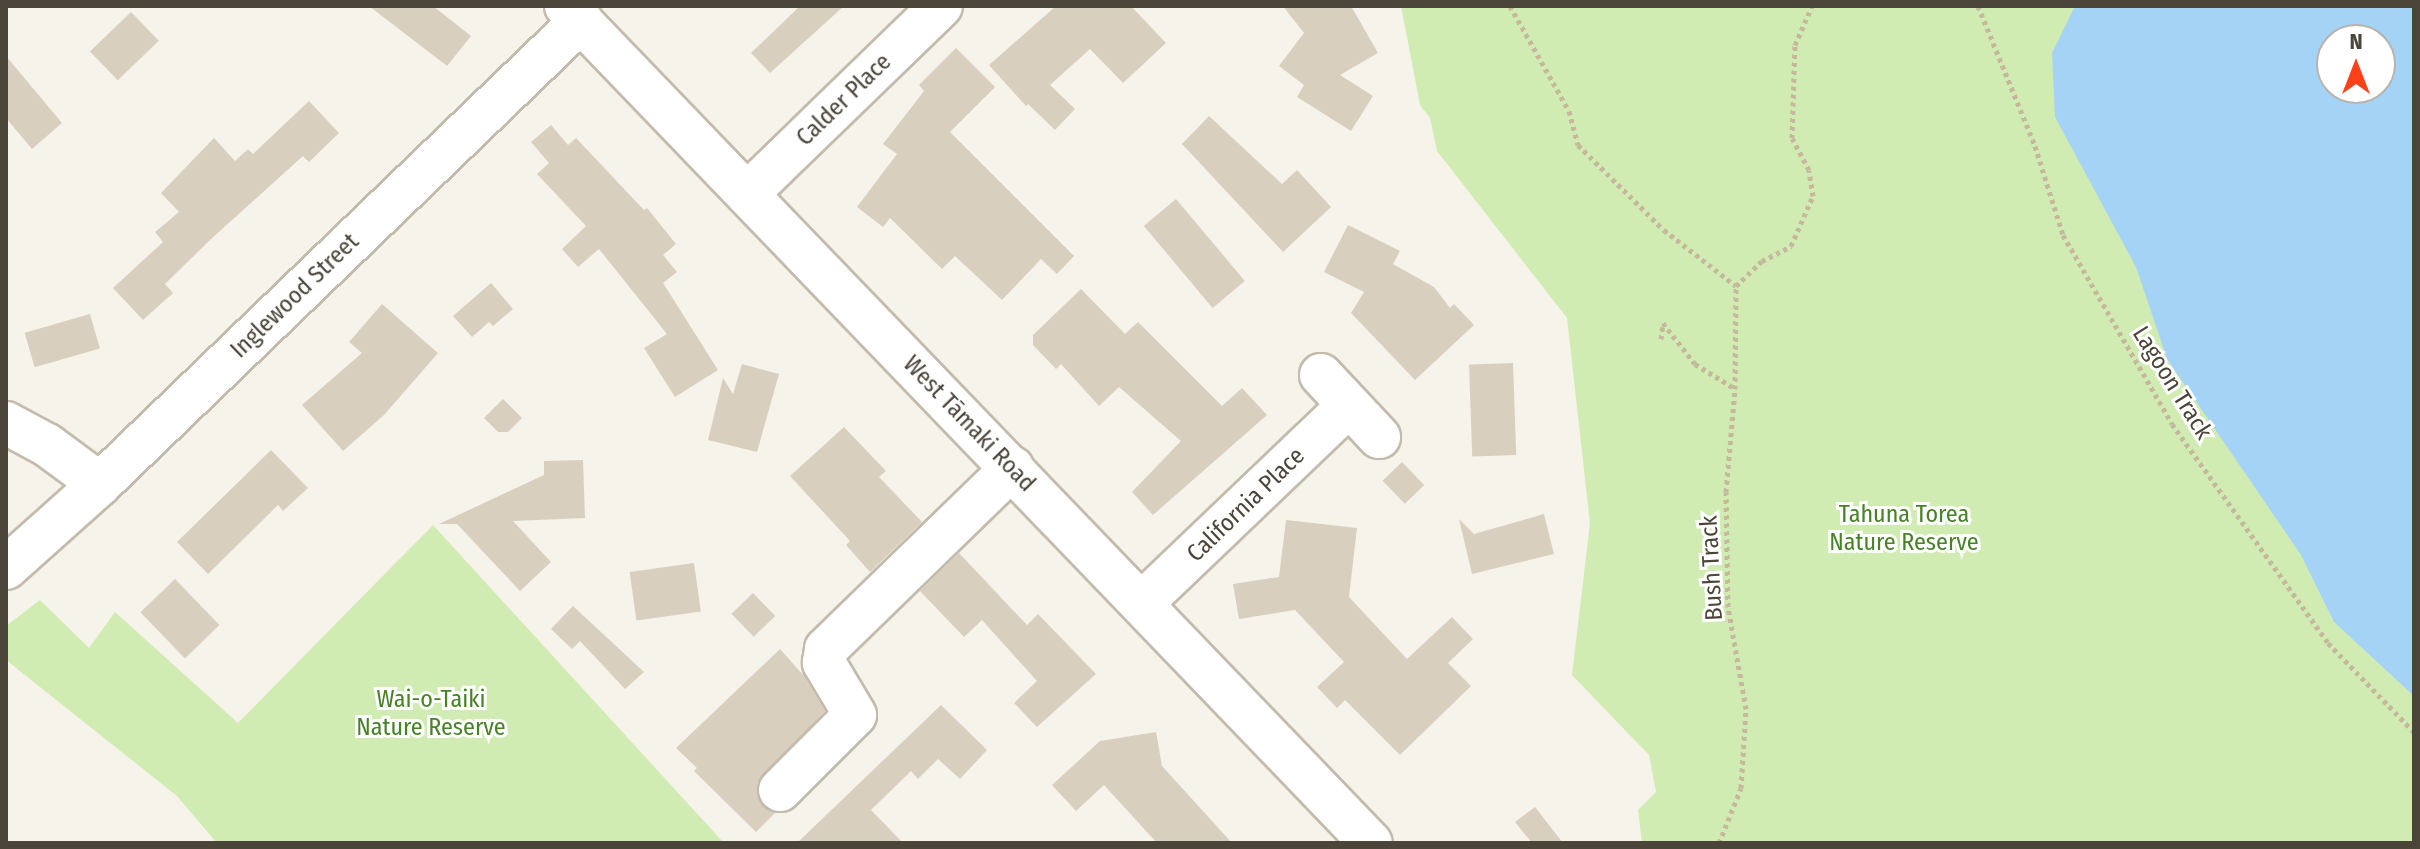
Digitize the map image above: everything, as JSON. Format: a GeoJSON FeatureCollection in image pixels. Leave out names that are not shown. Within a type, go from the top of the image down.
{"type":"FeatureCollection","features":[{"type":"Feature","properties":{"kind":"street","name":"Calder Place"},"geometry":{"type":"LineString","coordinates":[[747,194],[941,6]]}},
{"type":"Feature","properties":{"kind":"street","name":"West Tāmaki Road"},"geometry":{"type":"LineString","coordinates":[[574,14],[1371,843]]}},
{"type":"Feature","properties":{"kind":"street","name":"Inglewood Street"},"geometry":{"type":"LineString","coordinates":[[6,568],[100,484],[574,14]]}},
{"type":"Feature","properties":{"kind":"street"},"geometry":{"type":"LineString","coordinates":[[1321,375],[1379,437]]}},
{"type":"Feature","properties":{"kind":"street","name":"California Place"},"geometry":{"type":"LineString","coordinates":[[1142,603],[1348,406]]}},
{"type":"Feature","properties":{"kind":"street"},"geometry":{"type":"LineString","coordinates":[[6,423],[47,445],[100,484]]}},
{"type":"Feature","properties":{"kind":"street"},"geometry":{"type":"LineString","coordinates":[[780,790],[855,715],[824,663],[826,649],[1012,468]]}},
{"type":"Feature","properties":{"kind":"path"},"geometry":{"type":"LineString","coordinates":[[1510,6],[1510,12],[1569,111],[1578,145],[1664,230],[1736,286],[1762,261],[1791,246],[1813,196],[1809,170],[1792,138],[1795,45],[1812,6]]}},
{"type":"Feature","properties":{"kind":"path","name":"Lagoon Track"},"geometry":{"type":"LineString","coordinates":[[1978,6],[2035,146],[2063,235],[2172,424],[2328,643],[2414,732]]}},
{"type":"Feature","properties":{"kind":"path","name":"Bush Track"},"geometry":{"type":"LineString","coordinates":[[1719,843],[1741,788],[1746,709],[1728,607],[1726,492],[1735,389],[1736,286]]}},
{"type":"Feature","properties":{"kind":"path"},"geometry":{"type":"LineString","coordinates":[[1661,339],[1663,323],[1695,364],[1735,389]]}},
{"type":"Feature","properties":{"kind":"green space","name":"Tahuna Torea Nature Reserve"},"geometry":{"type":"Polygon","coordinates":[[[1401,6],[2414,6],[2414,843],[1642,843],[1638,810],[1656,792],[1649,755],[1572,675],[1590,523],[1567,318],[1437,151],[1430,118],[1420,105],[1401,6]]]}},
{"type":"Feature","properties":{"kind":"green space","name":"Wai-o-Taiki Nature Reserve"},"geometry":{"type":"Polygon","coordinates":[[[433,525],[724,843],[217,843],[177,796],[6,660],[6,626],[40,600],[89,648],[115,612],[238,723],[433,525]]]}},
{"type":"Feature","properties":{"kind":"water"},"geometry":{"type":"Polygon","coordinates":[[[2075,6],[2414,6],[2414,696],[2334,622],[2301,555],[2167,359],[2136,267],[2055,117],[2052,53],[2075,6]]]}},
{"type":"Feature","properties":{"kind":"building"},"geometry":{"type":"Polygon","coordinates":[[[369,6],[433,6],[471,36],[447,66],[369,6]]]}},
{"type":"Feature","properties":{"kind":"building"},"geometry":{"type":"Polygon","coordinates":[[[800,6],[844,6],[770,73],[751,53],[800,6]]]}},
{"type":"Feature","properties":{"kind":"building"},"geometry":{"type":"Polygon","coordinates":[[[1056,6],[1131,6],[1166,43],[1123,83],[1090,49],[1050,85],[1075,109],[1055,130],[1028,104],[1026,106],[989,65],[1056,6]]]}},
{"type":"Feature","properties":{"kind":"building"},"geometry":{"type":"Polygon","coordinates":[[[1283,6],[1351,6],[1378,53],[1340,75],[1373,96],[1351,131],[1297,97],[1304,85],[1279,66],[1304,33],[1283,6]]]}},
{"type":"Feature","properties":{"kind":"building"},"geometry":{"type":"Polygon","coordinates":[[[131,12],[159,41],[118,80],[90,52],[131,12]]]}},
{"type":"Feature","properties":{"kind":"building"},"geometry":{"type":"Polygon","coordinates":[[[956,48],[995,87],[950,132],[1074,256],[1057,274],[1041,259],[1002,300],[955,256],[942,269],[890,218],[883,227],[857,207],[897,154],[883,144],[924,91],[919,85],[956,48]]]}},
{"type":"Feature","properties":{"kind":"building"},"geometry":{"type":"Polygon","coordinates":[[[6,56],[62,123],[32,149],[6,118],[6,56]]]}},
{"type":"Feature","properties":{"kind":"building"},"geometry":{"type":"Polygon","coordinates":[[[309,101],[339,133],[309,162],[303,156],[211,239],[165,284],[173,293],[143,320],[113,288],[163,242],[155,232],[179,212],[161,193],[214,138],[235,161],[248,149],[253,154],[309,101]]]}},
{"type":"Feature","properties":{"kind":"building"},"geometry":{"type":"Polygon","coordinates":[[[1209,116],[1282,184],[1297,170],[1331,207],[1283,252],[1182,144],[1209,116]]]}},
{"type":"Feature","properties":{"kind":"building"},"geometry":{"type":"Polygon","coordinates":[[[551,125],[568,145],[576,138],[644,210],[647,208],[676,244],[663,255],[677,272],[663,283],[718,370],[675,397],[644,348],[667,334],[599,249],[578,267],[562,249],[586,226],[537,174],[549,163],[531,142],[551,125]]]}},
{"type":"Feature","properties":{"kind":"building"},"geometry":{"type":"Polygon","coordinates":[[[1176,199],[1245,281],[1213,308],[1144,226],[1176,199]]]}},
{"type":"Feature","properties":{"kind":"building"},"geometry":{"type":"Polygon","coordinates":[[[1348,225],[1400,251],[1393,264],[1434,287],[1450,308],[1454,304],[1474,325],[1415,380],[1351,313],[1364,292],[1324,272],[1348,225]]]}},
{"type":"Feature","properties":{"kind":"building"},"geometry":{"type":"Polygon","coordinates":[[[491,283],[513,309],[493,326],[489,322],[472,337],[453,316],[491,283]]]}},
{"type":"Feature","properties":{"kind":"building"},"geometry":{"type":"Polygon","coordinates":[[[1081,289],[1125,334],[1138,322],[1222,406],[1242,388],[1267,415],[1153,515],[1132,492],[1181,441],[1119,387],[1099,406],[1061,364],[1056,369],[1033,345],[1033,335],[1081,289]]]}},
{"type":"Feature","properties":{"kind":"building"},"geometry":{"type":"Polygon","coordinates":[[[382,304],[438,353],[384,415],[343,451],[302,405],[362,353],[349,342],[382,304]]]}},
{"type":"Feature","properties":{"kind":"building"},"geometry":{"type":"Polygon","coordinates":[[[90,314],[100,349],[35,367],[25,333],[90,314]]]}},
{"type":"Feature","properties":{"kind":"building"},"geometry":{"type":"Polygon","coordinates":[[[1513,363],[1516,455],[1472,456],[1469,365],[1513,363]]]}},
{"type":"Feature","properties":{"kind":"building"},"geometry":{"type":"Polygon","coordinates":[[[742,364],[779,374],[757,452],[708,440],[723,378],[733,394],[742,364]]]}},
{"type":"Feature","properties":{"kind":"building"},"geometry":{"type":"Polygon","coordinates":[[[503,399],[522,418],[508,432],[498,432],[484,418],[503,399]]]}},
{"type":"Feature","properties":{"kind":"building"},"geometry":{"type":"Polygon","coordinates":[[[844,427],[886,471],[879,477],[922,522],[870,572],[846,545],[850,541],[790,476],[844,427]]]}},
{"type":"Feature","properties":{"kind":"building"},"geometry":{"type":"Polygon","coordinates":[[[271,450],[308,488],[283,511],[278,505],[208,574],[177,542],[271,450]]]}},
{"type":"Feature","properties":{"kind":"building"},"geometry":{"type":"Polygon","coordinates":[[[583,460],[585,518],[513,521],[551,562],[520,591],[457,524],[439,524],[544,475],[544,461],[583,460]]]}},
{"type":"Feature","properties":{"kind":"building"},"geometry":{"type":"Polygon","coordinates":[[[1402,462],[1424,485],[1405,504],[1383,481],[1402,462]]]}},
{"type":"Feature","properties":{"kind":"building"},"geometry":{"type":"Polygon","coordinates":[[[1544,514],[1554,554],[1472,574],[1459,519],[1474,534],[1544,514]]]}},
{"type":"Feature","properties":{"kind":"building"},"geometry":{"type":"Polygon","coordinates":[[[1286,520],[1357,528],[1349,597],[1407,659],[1452,617],[1473,639],[1448,663],[1471,686],[1400,755],[1345,700],[1337,708],[1317,687],[1344,662],[1295,610],[1239,619],[1233,584],[1279,577],[1286,520]]]}},
{"type":"Feature","properties":{"kind":"building"},"geometry":{"type":"Polygon","coordinates":[[[959,553],[1027,625],[1038,614],[1096,674],[1037,727],[1014,703],[1037,681],[982,620],[964,637],[920,591],[959,553]]]}},
{"type":"Feature","properties":{"kind":"building"},"geometry":{"type":"Polygon","coordinates":[[[694,563],[701,612],[636,621],[630,572],[694,563]]]}},
{"type":"Feature","properties":{"kind":"building"},"geometry":{"type":"Polygon","coordinates":[[[175,579],[219,625],[185,658],[140,612],[175,579]]]}},
{"type":"Feature","properties":{"kind":"building"},"geometry":{"type":"Polygon","coordinates":[[[753,593],[775,616],[754,637],[731,614],[753,593]]]}},
{"type":"Feature","properties":{"kind":"building"},"geometry":{"type":"Polygon","coordinates":[[[573,606],[644,672],[625,689],[580,641],[572,649],[551,629],[573,606]]]}},
{"type":"Feature","properties":{"kind":"building"},"geometry":{"type":"Polygon","coordinates":[[[780,649],[804,676],[825,711],[757,783],[757,795],[763,806],[775,813],[756,832],[694,771],[697,768],[676,748],[780,649]]]}},
{"type":"Feature","properties":{"kind":"building"},"geometry":{"type":"Polygon","coordinates":[[[941,705],[987,750],[960,779],[938,759],[918,779],[911,771],[871,810],[903,843],[797,843],[941,705]]]}},
{"type":"Feature","properties":{"kind":"building"},"geometry":{"type":"Polygon","coordinates":[[[1156,732],[1162,766],[1232,843],[1157,843],[1104,785],[1076,811],[1052,785],[1100,741],[1156,732]]]}},
{"type":"Feature","properties":{"kind":"building"},"geometry":{"type":"Polygon","coordinates":[[[1535,807],[1563,843],[1532,843],[1515,822],[1535,807]]]}}]}
